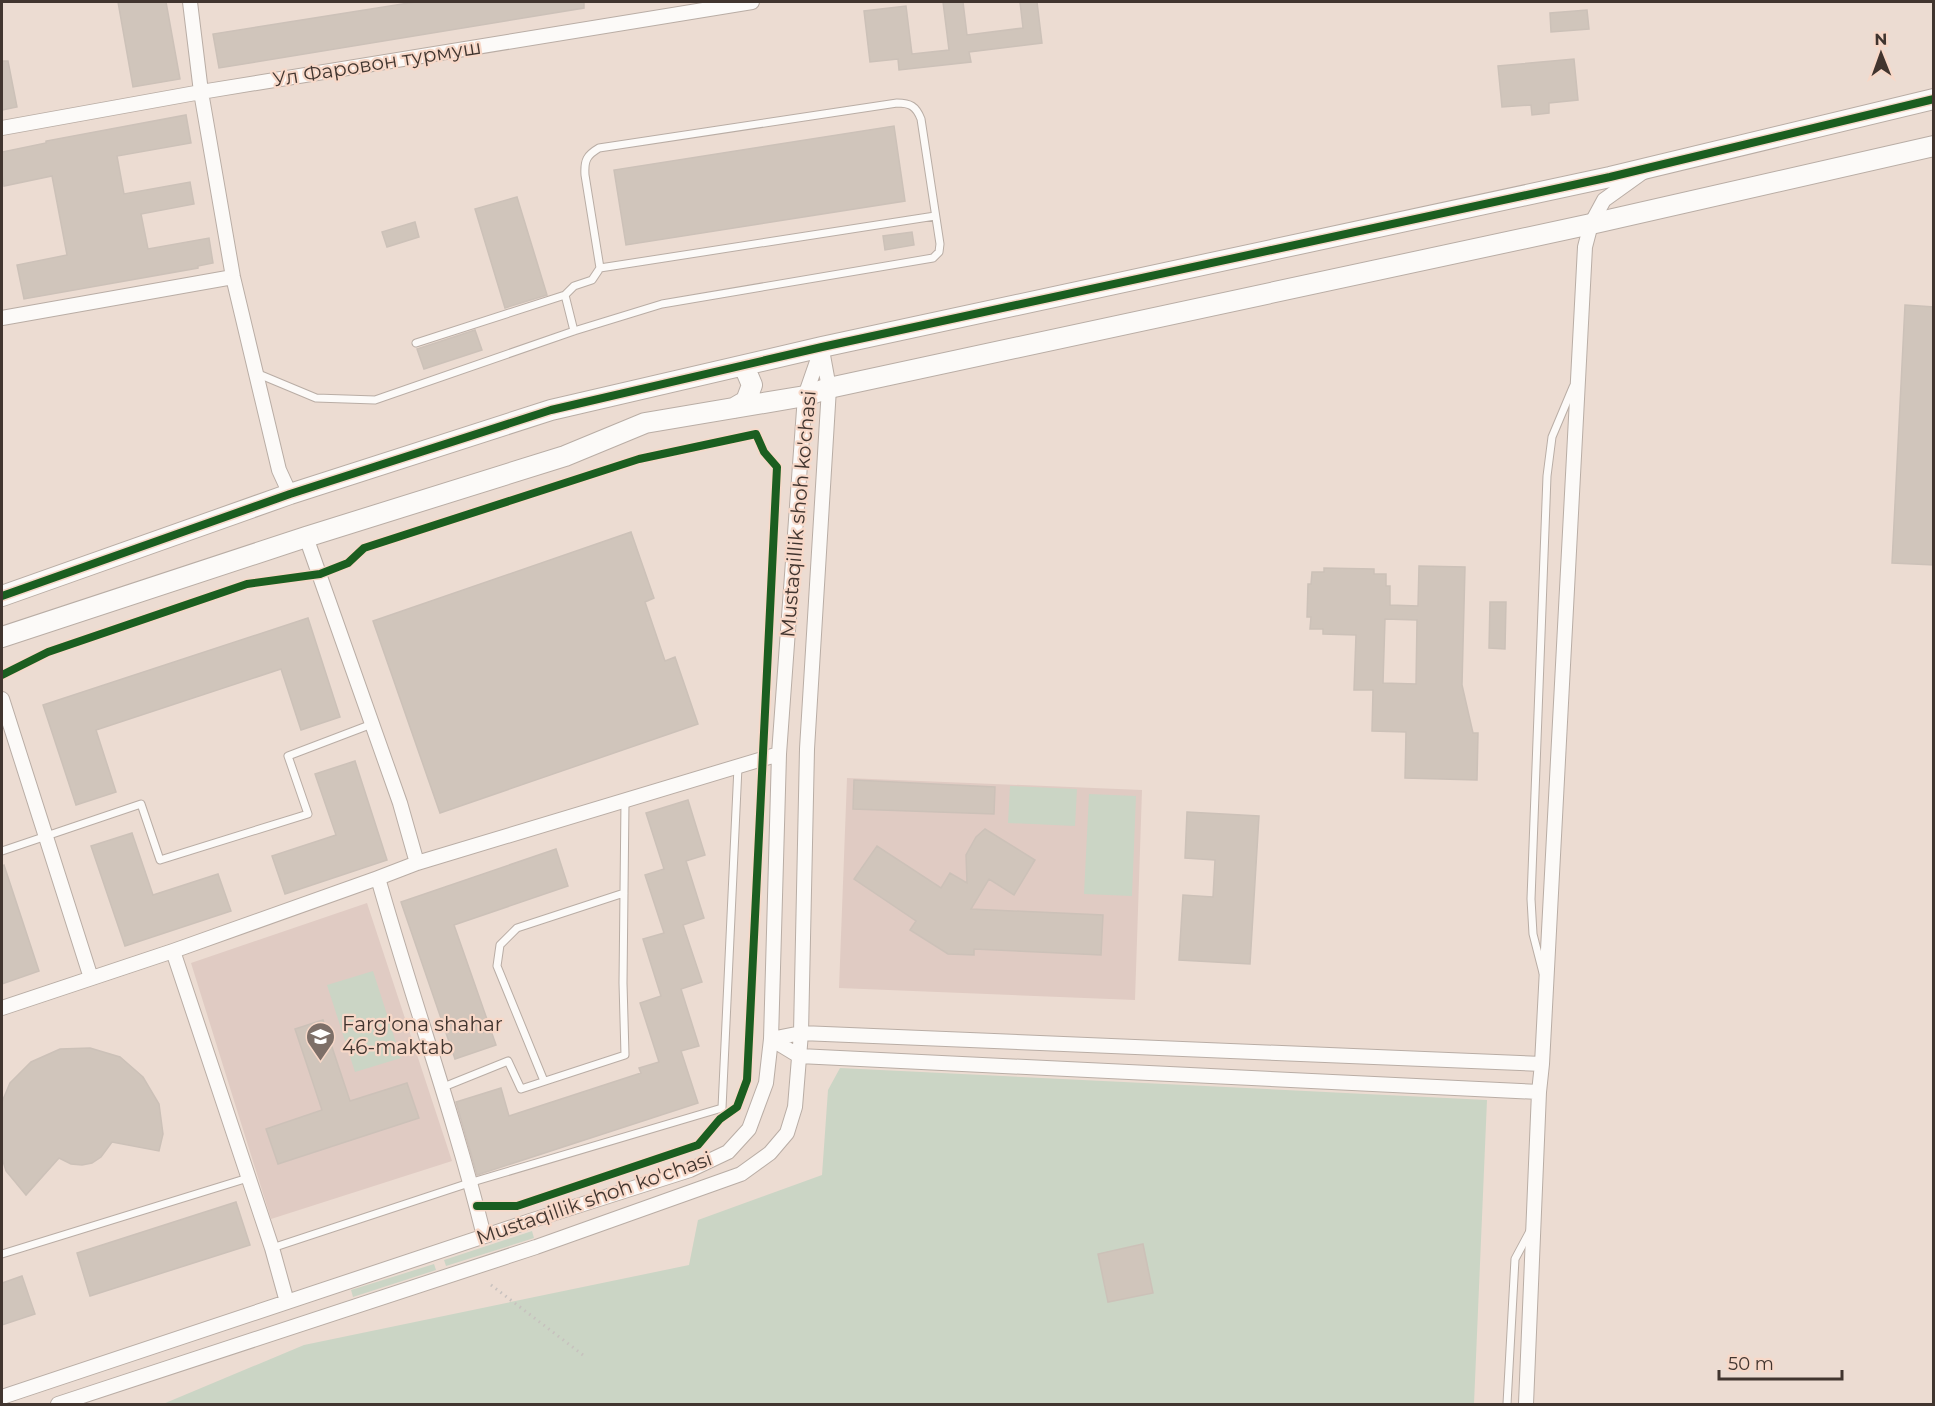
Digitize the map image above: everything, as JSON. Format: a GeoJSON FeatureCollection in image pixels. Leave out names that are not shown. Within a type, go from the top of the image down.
{"type":"FeatureCollection","features":[{"type":"Feature","properties":{"kind":"street"},"geometry":{"type":"LineString","coordinates":[[190,2],[201,92],[233,277],[279,470],[290,494]]}},
{"type":"Feature","properties":{"kind":"street","name":"Ул Фаровон турмуш"},"geometry":{"type":"LineString","coordinates":[[2,128],[201,92],[752,2]]}},
{"type":"Feature","properties":{"kind":"street"},"geometry":{"type":"LineString","coordinates":[[2,596],[290,494],[551,410],[822,347],[1649,168],[1934,99]]}},
{"type":"Feature","properties":{"kind":"street"},"geometry":{"type":"LineString","coordinates":[[2,637],[306,537],[565,456],[645,423],[805,396],[830,388],[1591,224],[1934,146]]}},
{"type":"Feature","properties":{"kind":"street"},"geometry":{"type":"LineString","coordinates":[[1526,1404],[1539,1092],[1547,988],[1585,247],[1591,224],[1604,200],[1649,168]]}},
{"type":"Feature","properties":{"kind":"street"},"geometry":{"type":"LineString","coordinates":[[2,318],[233,277]]}},
{"type":"Feature","properties":{"kind":"street","name":"Mustaqillik shoh ko'chasi"},"geometry":{"type":"LineString","coordinates":[[58,1404],[536,1247],[741,1174],[770,1153],[787,1133],[795,1107],[801,1033],[807,749],[830,388],[822,347]]}},
{"type":"Feature","properties":{"kind":"street","name":"Mustaqillik shoh ko'chasi"},"geometry":{"type":"LineString","coordinates":[[2,1397],[484,1236],[690,1170],[728,1152],[749,1129],[766,1083],[771,1039],[779,754],[805,396],[822,347]]}},
{"type":"Feature","properties":{"kind":"street"},"geometry":{"type":"LineString","coordinates":[[734,408],[746,401],[752,385],[744,366]]}},
{"type":"Feature","properties":{"kind":"street"},"geometry":{"type":"LineString","coordinates":[[306,537],[411,837],[417,863]]}},
{"type":"Feature","properties":{"kind":"street"},"geometry":{"type":"LineString","coordinates":[[2,699],[91,978]]}},
{"type":"Feature","properties":{"kind":"street"},"geometry":{"type":"LineString","coordinates":[[2,1008],[173,951],[417,863],[779,754]]}},
{"type":"Feature","properties":{"kind":"street"},"geometry":{"type":"LineString","coordinates":[[378,878],[484,1236]]}},
{"type":"Feature","properties":{"kind":"street"},"geometry":{"type":"LineString","coordinates":[[173,951],[272,1248],[287,1302]]}},
{"type":"Feature","properties":{"kind":"street"},"geometry":{"type":"LineString","coordinates":[[771,1039],[801,1033],[1542,1064]]}},
{"type":"Feature","properties":{"kind":"street"},"geometry":{"type":"LineString","coordinates":[[771,1039],[799,1056],[1539,1092]]}},
{"type":"Feature","properties":{"kind":"lane"},"geometry":{"type":"LineString","coordinates":[[256,373],[316,398],[375,400],[574,331],[662,304],[933,258],[939,252],[940,244],[918,110],[908,103],[897,102],[599,148],[588,154],[584,164],[600,268],[592,280],[574,286],[565,295],[416,343]]}},
{"type":"Feature","properties":{"kind":"lane"},"geometry":{"type":"LineString","coordinates":[[600,268],[935,216]]}},
{"type":"Feature","properties":{"kind":"lane"},"geometry":{"type":"LineString","coordinates":[[565,295],[574,331]]}},
{"type":"Feature","properties":{"kind":"lane"},"geometry":{"type":"LineString","coordinates":[[1547,988],[1533,934],[1531,899],[1548,476],[1552,437],[1579,373]]}},
{"type":"Feature","properties":{"kind":"lane"},"geometry":{"type":"LineString","coordinates":[[2,851],[141,804],[160,860],[308,814],[288,756],[372,724]]}},
{"type":"Feature","properties":{"kind":"lane"},"geometry":{"type":"LineString","coordinates":[[272,1248],[469,1183],[722,1108],[739,766]]}},
{"type":"Feature","properties":{"kind":"lane"},"geometry":{"type":"LineString","coordinates":[[441,1088],[508,1060],[521,1089],[625,1055],[625,801]]}},
{"type":"Feature","properties":{"kind":"lane"},"geometry":{"type":"LineString","coordinates":[[544,1081],[497,966],[500,945],[517,928],[624,893]]}},
{"type":"Feature","properties":{"kind":"lane"},"geometry":{"type":"LineString","coordinates":[[2,1254],[248,1178]]}},
{"type":"Feature","properties":{"kind":"lane"},"geometry":{"type":"LineString","coordinates":[[1507,1404],[1515,1259],[1535,1220]]}},
{"type":"Feature","properties":{"kind":"path"},"geometry":{"type":"LineString","coordinates":[[490,1285],[583,1355]]}},
{"type":"Feature","properties":{"kind":"shaded area"},"geometry":{"type":"Polygon","coordinates":[[[847,778],[1142,790],[1135,1000],[839,988],[847,778]]]}},
{"type":"Feature","properties":{"kind":"shaded area","name":"Farg'ona shahar 46-maktab"},"geometry":{"type":"Polygon","coordinates":[[[367,903],[452,1161],[271,1219],[191,963],[367,903]]]}},
{"type":"Feature","properties":{"kind":"green space"},"geometry":{"type":"Polygon","coordinates":[[[1010,786],[1077,789],[1075,826],[1008,823],[1010,786]]]}},
{"type":"Feature","properties":{"kind":"green space"},"geometry":{"type":"Polygon","coordinates":[[[1089,794],[1136,796],[1132,896],[1084,894],[1089,794]]]}},
{"type":"Feature","properties":{"kind":"green space"},"geometry":{"type":"Polygon","coordinates":[[[373,971],[401,1058],[355,1072],[327,985],[373,971]]]}},
{"type":"Feature","properties":{"kind":"green space"},"geometry":{"type":"Polygon","coordinates":[[[840,1068],[1487,1100],[1474,1404],[163,1404],[304,1345],[689,1265],[698,1220],[822,1175],[828,1090],[840,1068]]]}},
{"type":"Feature","properties":{"kind":"green space"},"geometry":{"type":"Polygon","coordinates":[[[532,1231],[534,1238],[446,1266],[444,1260],[532,1231]]]}},
{"type":"Feature","properties":{"kind":"green space"},"geometry":{"type":"Polygon","coordinates":[[[434,1264],[436,1270],[353,1297],[351,1290],[434,1264]]]}},
{"type":"Feature","properties":{"kind":"building"},"geometry":{"type":"Polygon","coordinates":[[[118,2],[166,2],[180,79],[133,87],[118,2]]]}},
{"type":"Feature","properties":{"kind":"building"},"geometry":{"type":"Polygon","coordinates":[[[415,2],[584,2],[584,8],[219,68],[213,34],[415,2]]]}},
{"type":"Feature","properties":{"kind":"building"},"geometry":{"type":"Polygon","coordinates":[[[943,2],[963,2],[967,35],[1023,28],[1020,2],[1037,2],[1042,43],[969,52],[971,62],[899,70],[898,59],[870,62],[864,11],[906,6],[912,54],[949,50],[943,2]]]}},
{"type":"Feature","properties":{"kind":"building"},"geometry":{"type":"Polygon","coordinates":[[[1587,10],[1589,29],[1551,32],[1550,13],[1587,10]]]}},
{"type":"Feature","properties":{"kind":"building"},"geometry":{"type":"Polygon","coordinates":[[[1574,59],[1578,100],[1549,103],[1549,113],[1532,115],[1531,105],[1502,107],[1498,66],[1574,59]]]}},
{"type":"Feature","properties":{"kind":"building"},"geometry":{"type":"Polygon","coordinates":[[[2,61],[8,61],[17,107],[2,110],[2,61]]]}},
{"type":"Feature","properties":{"kind":"building"},"geometry":{"type":"Polygon","coordinates":[[[186,115],[191,143],[117,156],[124,194],[190,182],[194,204],[141,214],[148,249],[209,238],[213,263],[198,266],[198,268],[24,299],[17,265],[67,255],[52,176],[4,186],[2,152],[46,143],[46,141],[186,115]]]}},
{"type":"Feature","properties":{"kind":"building"},"geometry":{"type":"Polygon","coordinates":[[[894,126],[905,201],[626,245],[614,170],[894,126]]]}},
{"type":"Feature","properties":{"kind":"building"},"geometry":{"type":"Polygon","coordinates":[[[517,197],[547,295],[505,308],[475,209],[517,197]]]}},
{"type":"Feature","properties":{"kind":"building"},"geometry":{"type":"Polygon","coordinates":[[[415,222],[419,237],[387,247],[382,232],[415,222]]]}},
{"type":"Feature","properties":{"kind":"building"},"geometry":{"type":"Polygon","coordinates":[[[912,232],[914,245],[885,250],[883,236],[912,232]]]}},
{"type":"Feature","properties":{"kind":"building"},"geometry":{"type":"Polygon","coordinates":[[[1905,305],[1934,307],[1934,565],[1892,563],[1905,305]]]}},
{"type":"Feature","properties":{"kind":"building"},"geometry":{"type":"Polygon","coordinates":[[[475,330],[482,350],[424,369],[417,349],[475,330]]]}},
{"type":"Feature","properties":{"kind":"building"},"geometry":{"type":"Polygon","coordinates":[[[631,532],[654,598],[645,602],[665,661],[675,657],[698,724],[440,813],[373,621],[631,532]]]}},
{"type":"Feature","properties":{"kind":"building"},"geometry":{"type":"Polygon","coordinates":[[[1419,566],[1465,567],[1462,685],[1473,733],[1478,733],[1477,780],[1405,778],[1406,732],[1372,731],[1373,690],[1354,690],[1356,635],[1323,634],[1323,629],[1310,629],[1311,617],[1307,617],[1308,584],[1311,584],[1312,572],[1324,572],[1324,568],[1374,569],[1374,574],[1386,574],[1386,586],[1390,586],[1390,605],[1418,606],[1419,566]],[[1385,619],[1383,683],[1416,684],[1417,620],[1385,619]]]}},
{"type":"Feature","properties":{"kind":"building"},"geometry":{"type":"Polygon","coordinates":[[[1490,602],[1506,602],[1505,649],[1489,648],[1490,602]]]}},
{"type":"Feature","properties":{"kind":"building"},"geometry":{"type":"Polygon","coordinates":[[[308,618],[340,717],[301,730],[281,669],[96,730],[116,792],[76,805],[43,705],[308,618]]]}},
{"type":"Feature","properties":{"kind":"building"},"geometry":{"type":"Polygon","coordinates":[[[355,761],[387,860],[285,894],[272,856],[336,835],[315,774],[355,761]]]}},
{"type":"Feature","properties":{"kind":"building"},"geometry":{"type":"Polygon","coordinates":[[[854,780],[995,787],[994,814],[853,809],[854,780]]]}},
{"type":"Feature","properties":{"kind":"building"},"geometry":{"type":"Polygon","coordinates":[[[688,800],[705,855],[686,861],[704,918],[683,925],[702,982],[681,989],[699,1046],[681,1051],[698,1103],[477,1175],[456,1102],[501,1088],[509,1116],[641,1073],[639,1068],[659,1062],[640,1003],[661,996],[643,939],[664,933],[645,875],[664,869],[646,813],[688,800]]]}},
{"type":"Feature","properties":{"kind":"building"},"geometry":{"type":"Polygon","coordinates":[[[1187,812],[1259,816],[1250,964],[1179,960],[1183,895],[1213,897],[1215,860],[1185,858],[1187,812]]]}},
{"type":"Feature","properties":{"kind":"building"},"geometry":{"type":"Polygon","coordinates":[[[985,829],[1035,860],[1014,895],[989,879],[971,909],[1103,915],[1101,955],[974,949],[974,955],[948,954],[910,930],[916,921],[854,879],[877,846],[941,888],[950,873],[967,883],[966,855],[976,837],[985,829]]]}},
{"type":"Feature","properties":{"kind":"building"},"geometry":{"type":"Polygon","coordinates":[[[132,833],[153,895],[218,874],[231,911],[125,946],[91,846],[132,833]]]}},
{"type":"Feature","properties":{"kind":"building"},"geometry":{"type":"Polygon","coordinates":[[[556,849],[568,886],[454,925],[496,1045],[455,1059],[401,902],[556,849]]]}},
{"type":"Feature","properties":{"kind":"building"},"geometry":{"type":"Polygon","coordinates":[[[4,865],[39,971],[2,984],[2,866],[4,865]]]}},
{"type":"Feature","properties":{"kind":"building"},"geometry":{"type":"Polygon","coordinates":[[[323,1020],[350,1101],[407,1083],[419,1118],[278,1164],[266,1129],[322,1110],[295,1029],[323,1020]]]}},
{"type":"Feature","properties":{"kind":"building"},"geometry":{"type":"Polygon","coordinates":[[[90,1048],[120,1057],[143,1077],[159,1104],[163,1134],[159,1151],[112,1142],[101,1157],[92,1163],[71,1164],[59,1158],[26,1195],[6,1171],[2,1158],[2,1102],[10,1083],[31,1062],[60,1049],[90,1048]]]}},
{"type":"Feature","properties":{"kind":"building"},"geometry":{"type":"Polygon","coordinates":[[[236,1202],[250,1245],[90,1296],[77,1253],[236,1202]]]}},
{"type":"Feature","properties":{"kind":"building"},"geometry":{"type":"Polygon","coordinates":[[[1143,1244],[1153,1293],[1108,1302],[1098,1254],[1143,1244]]]}},
{"type":"Feature","properties":{"kind":"building"},"geometry":{"type":"Polygon","coordinates":[[[22,1276],[35,1314],[2,1325],[2,1283],[22,1276]]]}},
{"type":"Feature","properties":{"kind":"cycle path"},"geometry":{"type":"LineString","coordinates":[[2,596],[290,494],[551,410],[822,347],[1610,177],[1934,99]]}},
{"type":"Feature","properties":{"kind":"cycle path"},"geometry":{"type":"LineString","coordinates":[[2,675],[48,652],[247,584],[320,574],[348,563],[364,548],[639,459],[756,434],[764,452],[777,467],[747,1080],[737,1107],[720,1119],[698,1145],[517,1206],[477,1206]]}},
{"type":"Feature","properties":{"kind":"place","name":"Farg'ona shahar 46-maktab"},"geometry":{"type":"Point","coordinates":[321,1062]}}]}
